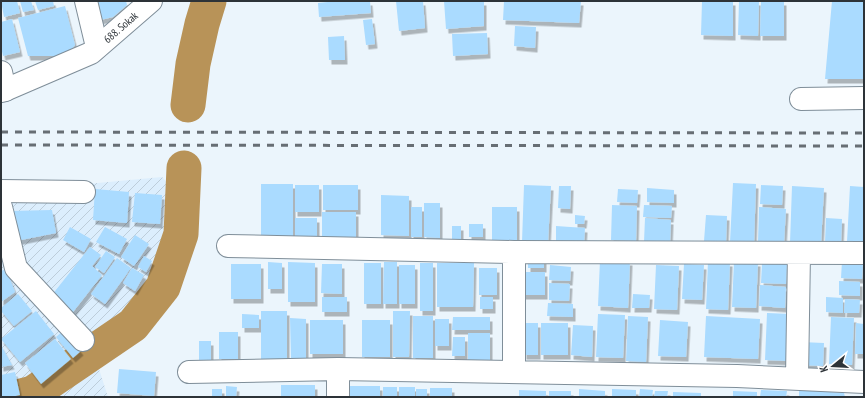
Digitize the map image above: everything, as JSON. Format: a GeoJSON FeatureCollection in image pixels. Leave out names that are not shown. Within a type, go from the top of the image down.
{"type":"FeatureCollection","features":[{"type":"Feature","properties":{"kind":"street"},"geometry":{"type":"LineString","coordinates":[[86,1],[94,50]]}},
{"type":"Feature","properties":{"kind":"street","name":"688. Sokak"},"geometry":{"type":"LineString","coordinates":[[2,85],[94,50],[151,1]]}},
{"type":"Feature","properties":{"kind":"street"},"geometry":{"type":"LineString","coordinates":[[801,99],[864,98]]}},
{"type":"Feature","properties":{"kind":"street"},"geometry":{"type":"LineString","coordinates":[[1,191],[84,192]]}},
{"type":"Feature","properties":{"kind":"street"},"geometry":{"type":"LineString","coordinates":[[1,207],[16,268],[84,340]]}},
{"type":"Feature","properties":{"kind":"street"},"geometry":{"type":"LineString","coordinates":[[228,246],[514,252],[864,253]]}},
{"type":"Feature","properties":{"kind":"street"},"geometry":{"type":"LineString","coordinates":[[514,252],[514,372]]}},
{"type":"Feature","properties":{"kind":"street"},"geometry":{"type":"LineString","coordinates":[[797,378],[798,253]]}},
{"type":"Feature","properties":{"kind":"street"},"geometry":{"type":"LineString","coordinates":[[338,369],[338,397]]}},
{"type":"Feature","properties":{"kind":"street"},"geometry":{"type":"LineString","coordinates":[[189,372],[338,369],[737,376],[864,382]]}},
{"type":"Feature","properties":{"kind":"shaded area"},"geometry":{"type":"Polygon","coordinates":[[[162,177],[172,188],[162,252],[142,301],[121,322],[91,344],[108,397],[1,397],[1,192],[162,177]]]}},
{"type":"Feature","properties":{"kind":"building"},"geometry":{"type":"Polygon","coordinates":[[[1,1],[17,1],[20,13],[4,17],[1,1]]]}},
{"type":"Feature","properties":{"kind":"building"},"geometry":{"type":"Polygon","coordinates":[[[20,1],[31,1],[34,10],[23,12],[20,1]]]}},
{"type":"Feature","properties":{"kind":"building"},"geometry":{"type":"Polygon","coordinates":[[[35,1],[53,1],[54,6],[38,10],[35,1]]]}},
{"type":"Feature","properties":{"kind":"building"},"geometry":{"type":"Polygon","coordinates":[[[91,1],[126,1],[127,5],[113,17],[96,21],[91,1]]]}},
{"type":"Feature","properties":{"kind":"building"},"geometry":{"type":"Polygon","coordinates":[[[337,1],[370,1],[371,13],[319,17],[318,3],[337,1]]]}},
{"type":"Feature","properties":{"kind":"building"},"geometry":{"type":"Polygon","coordinates":[[[396,1],[423,1],[425,28],[399,31],[396,1]]]}},
{"type":"Feature","properties":{"kind":"building"},"geometry":{"type":"Polygon","coordinates":[[[444,1],[484,1],[484,26],[446,29],[444,1]]]}},
{"type":"Feature","properties":{"kind":"building"},"geometry":{"type":"Polygon","coordinates":[[[504,1],[581,1],[579,23],[503,20],[504,1]]]}},
{"type":"Feature","properties":{"kind":"building"},"geometry":{"type":"Polygon","coordinates":[[[702,1],[733,1],[733,36],[701,35],[702,1]]]}},
{"type":"Feature","properties":{"kind":"building"},"geometry":{"type":"Polygon","coordinates":[[[739,1],[759,1],[758,36],[738,35],[739,1]]]}},
{"type":"Feature","properties":{"kind":"building"},"geometry":{"type":"Polygon","coordinates":[[[761,1],[784,1],[784,36],[760,36],[761,1]]]}},
{"type":"Feature","properties":{"kind":"building"},"geometry":{"type":"Polygon","coordinates":[[[832,1],[864,1],[864,79],[825,79],[832,1]]]}},
{"type":"Feature","properties":{"kind":"building"},"geometry":{"type":"Polygon","coordinates":[[[65,6],[75,45],[66,56],[28,56],[18,18],[65,6]]]}},
{"type":"Feature","properties":{"kind":"building"},"geometry":{"type":"Polygon","coordinates":[[[12,19],[20,52],[3,56],[1,47],[1,22],[12,19]]]}},
{"type":"Feature","properties":{"kind":"building"},"geometry":{"type":"Polygon","coordinates":[[[372,19],[375,44],[366,45],[363,20],[372,19]]]}},
{"type":"Feature","properties":{"kind":"building"},"geometry":{"type":"Polygon","coordinates":[[[515,26],[536,27],[535,48],[514,46],[515,26]]]}},
{"type":"Feature","properties":{"kind":"building"},"geometry":{"type":"Polygon","coordinates":[[[487,33],[488,54],[453,56],[452,34],[487,33]]]}},
{"type":"Feature","properties":{"kind":"building"},"geometry":{"type":"Polygon","coordinates":[[[344,36],[345,60],[329,60],[328,37],[344,36]]]}},
{"type":"Feature","properties":{"kind":"building"},"geometry":{"type":"Polygon","coordinates":[[[733,183],[756,184],[754,244],[730,242],[733,183]]]}},
{"type":"Feature","properties":{"kind":"building"},"geometry":{"type":"Polygon","coordinates":[[[261,184],[293,184],[293,236],[261,236],[261,184]]]}},
{"type":"Feature","properties":{"kind":"building"},"geometry":{"type":"Polygon","coordinates":[[[295,185],[319,185],[319,212],[295,212],[295,185]]]}},
{"type":"Feature","properties":{"kind":"building"},"geometry":{"type":"Polygon","coordinates":[[[323,185],[358,185],[358,210],[323,210],[323,185]]]}},
{"type":"Feature","properties":{"kind":"building"},"geometry":{"type":"Polygon","coordinates":[[[524,185],[551,186],[548,243],[522,242],[524,185]]]}},
{"type":"Feature","properties":{"kind":"building"},"geometry":{"type":"Polygon","coordinates":[[[761,185],[783,186],[782,205],[760,204],[761,185]]]}},
{"type":"Feature","properties":{"kind":"building"},"geometry":{"type":"Polygon","coordinates":[[[559,186],[571,186],[570,209],[558,208],[559,186]]]}},
{"type":"Feature","properties":{"kind":"building"},"geometry":{"type":"Polygon","coordinates":[[[792,186],[824,188],[821,244],[790,243],[792,186]]]}},
{"type":"Feature","properties":{"kind":"building"},"geometry":{"type":"Polygon","coordinates":[[[850,186],[864,187],[864,243],[847,242],[850,186]]]}},
{"type":"Feature","properties":{"kind":"building"},"geometry":{"type":"Polygon","coordinates":[[[647,188],[674,190],[674,203],[647,202],[647,188]]]}},
{"type":"Feature","properties":{"kind":"building"},"geometry":{"type":"Polygon","coordinates":[[[95,189],[129,192],[127,223],[93,220],[95,189]]]}},
{"type":"Feature","properties":{"kind":"building"},"geometry":{"type":"Polygon","coordinates":[[[618,189],[638,190],[637,203],[617,202],[618,189]]]}},
{"type":"Feature","properties":{"kind":"building"},"geometry":{"type":"Polygon","coordinates":[[[135,193],[162,195],[160,224],[132,222],[135,193]]]}},
{"type":"Feature","properties":{"kind":"building"},"geometry":{"type":"Polygon","coordinates":[[[381,195],[409,196],[409,236],[381,235],[381,195]]]}},
{"type":"Feature","properties":{"kind":"building"},"geometry":{"type":"Polygon","coordinates":[[[424,203],[440,203],[440,238],[424,237],[424,203]]]}},
{"type":"Feature","properties":{"kind":"building"},"geometry":{"type":"Polygon","coordinates":[[[612,205],[637,206],[636,241],[611,240],[612,205]]]}},
{"type":"Feature","properties":{"kind":"building"},"geometry":{"type":"Polygon","coordinates":[[[644,205],[672,206],[671,218],[643,217],[644,205]]]}},
{"type":"Feature","properties":{"kind":"building"},"geometry":{"type":"Polygon","coordinates":[[[411,207],[422,207],[422,237],[411,237],[411,207]]]}},
{"type":"Feature","properties":{"kind":"building"},"geometry":{"type":"Polygon","coordinates":[[[492,207],[517,207],[517,240],[492,240],[492,207]]]}},
{"type":"Feature","properties":{"kind":"building"},"geometry":{"type":"Polygon","coordinates":[[[759,207],[786,209],[784,243],[758,242],[759,207]]]}},
{"type":"Feature","properties":{"kind":"building"},"geometry":{"type":"Polygon","coordinates":[[[52,210],[56,233],[16,241],[11,211],[52,210]]]}},
{"type":"Feature","properties":{"kind":"building"},"geometry":{"type":"Polygon","coordinates":[[[322,212],[356,212],[356,237],[322,237],[322,212]]]}},
{"type":"Feature","properties":{"kind":"building"},"geometry":{"type":"Polygon","coordinates":[[[575,215],[585,216],[584,224],[575,224],[575,215]]]}},
{"type":"Feature","properties":{"kind":"building"},"geometry":{"type":"Polygon","coordinates":[[[706,215],[727,216],[726,242],[704,241],[706,215]]]}},
{"type":"Feature","properties":{"kind":"building"},"geometry":{"type":"Polygon","coordinates":[[[295,218],[317,218],[317,237],[295,236],[295,218]]]}},
{"type":"Feature","properties":{"kind":"building"},"geometry":{"type":"Polygon","coordinates":[[[645,218],[671,220],[670,243],[644,242],[645,218]]]}},
{"type":"Feature","properties":{"kind":"building"},"geometry":{"type":"Polygon","coordinates":[[[826,218],[842,219],[841,243],[825,242],[826,218]]]}},
{"type":"Feature","properties":{"kind":"building"},"geometry":{"type":"Polygon","coordinates":[[[469,224],[483,224],[483,237],[469,237],[469,224]]]}},
{"type":"Feature","properties":{"kind":"building"},"geometry":{"type":"Polygon","coordinates":[[[452,226],[461,226],[461,239],[452,239],[452,226]]]}},
{"type":"Feature","properties":{"kind":"building"},"geometry":{"type":"Polygon","coordinates":[[[556,226],[585,228],[584,243],[556,241],[556,226]]]}},
{"type":"Feature","properties":{"kind":"building"},"geometry":{"type":"Polygon","coordinates":[[[70,227],[91,239],[84,252],[63,240],[70,227]]]}},
{"type":"Feature","properties":{"kind":"building"},"geometry":{"type":"Polygon","coordinates":[[[105,227],[127,239],[119,254],[96,242],[105,227]]]}},
{"type":"Feature","properties":{"kind":"building"},"geometry":{"type":"Polygon","coordinates":[[[135,235],[149,244],[134,266],[121,257],[135,235]]]}},
{"type":"Feature","properties":{"kind":"building"},"geometry":{"type":"Polygon","coordinates":[[[90,247],[101,255],[92,266],[102,275],[69,317],[48,300],[90,247]]]}},
{"type":"Feature","properties":{"kind":"building"},"geometry":{"type":"Polygon","coordinates":[[[106,251],[115,257],[104,273],[95,267],[106,251]]]}},
{"type":"Feature","properties":{"kind":"building"},"geometry":{"type":"Polygon","coordinates":[[[144,256],[152,261],[146,272],[138,267],[144,256]]]}},
{"type":"Feature","properties":{"kind":"building"},"geometry":{"type":"Polygon","coordinates":[[[528,256],[544,257],[544,268],[528,268],[528,256]]]}},
{"type":"Feature","properties":{"kind":"building"},"geometry":{"type":"Polygon","coordinates":[[[117,258],[131,268],[105,304],[91,294],[117,258]]]}},
{"type":"Feature","properties":{"kind":"building"},"geometry":{"type":"Polygon","coordinates":[[[600,260],[630,261],[628,308],[598,306],[600,260]]]}},
{"type":"Feature","properties":{"kind":"building"},"geometry":{"type":"Polygon","coordinates":[[[708,261],[730,262],[728,310],[706,309],[708,261]]]}},
{"type":"Feature","properties":{"kind":"building"},"geometry":{"type":"Polygon","coordinates":[[[734,261],[758,262],[756,308],[732,307],[734,261]]]}},
{"type":"Feature","properties":{"kind":"building"},"geometry":{"type":"Polygon","coordinates":[[[842,261],[863,262],[862,279],[841,278],[842,261]]]}},
{"type":"Feature","properties":{"kind":"building"},"geometry":{"type":"Polygon","coordinates":[[[268,262],[282,263],[282,289],[268,289],[268,262]]]}},
{"type":"Feature","properties":{"kind":"building"},"geometry":{"type":"Polygon","coordinates":[[[288,262],[315,263],[315,302],[288,302],[288,262]]]}},
{"type":"Feature","properties":{"kind":"building"},"geometry":{"type":"Polygon","coordinates":[[[384,262],[397,262],[397,304],[383,304],[384,262]]]}},
{"type":"Feature","properties":{"kind":"building"},"geometry":{"type":"Polygon","coordinates":[[[364,263],[381,263],[381,304],[364,304],[364,263]]]}},
{"type":"Feature","properties":{"kind":"building"},"geometry":{"type":"Polygon","coordinates":[[[420,263],[433,263],[433,311],[420,311],[420,263]]]}},
{"type":"Feature","properties":{"kind":"building"},"geometry":{"type":"Polygon","coordinates":[[[437,263],[474,263],[473,307],[437,307],[437,263]]]}},
{"type":"Feature","properties":{"kind":"building"},"geometry":{"type":"Polygon","coordinates":[[[762,263],[787,264],[786,284],[761,283],[762,263]]]}},
{"type":"Feature","properties":{"kind":"building"},"geometry":{"type":"Polygon","coordinates":[[[231,264],[261,264],[261,299],[231,299],[231,264]]]}},
{"type":"Feature","properties":{"kind":"building"},"geometry":{"type":"Polygon","coordinates":[[[322,264],[342,264],[342,294],[321,293],[322,264]]]}},
{"type":"Feature","properties":{"kind":"building"},"geometry":{"type":"Polygon","coordinates":[[[684,264],[704,265],[702,300],[682,299],[684,264]]]}},
{"type":"Feature","properties":{"kind":"building"},"geometry":{"type":"Polygon","coordinates":[[[399,265],[415,265],[415,304],[399,304],[399,265]]]}},
{"type":"Feature","properties":{"kind":"building"},"geometry":{"type":"Polygon","coordinates":[[[550,265],[571,267],[570,281],[549,280],[550,265]]]}},
{"type":"Feature","properties":{"kind":"building"},"geometry":{"type":"Polygon","coordinates":[[[656,265],[679,266],[677,310],[654,309],[656,265]]]}},
{"type":"Feature","properties":{"kind":"building"},"geometry":{"type":"Polygon","coordinates":[[[132,268],[144,275],[135,291],[123,283],[132,268]]]}},
{"type":"Feature","properties":{"kind":"building"},"geometry":{"type":"Polygon","coordinates":[[[479,268],[497,268],[497,295],[479,295],[479,268]]]}},
{"type":"Feature","properties":{"kind":"building"},"geometry":{"type":"Polygon","coordinates":[[[6,269],[15,292],[1,302],[1,271],[6,269]]]}},
{"type":"Feature","properties":{"kind":"building"},"geometry":{"type":"Polygon","coordinates":[[[521,272],[545,272],[545,295],[521,295],[521,272]]]}},
{"type":"Feature","properties":{"kind":"building"},"geometry":{"type":"Polygon","coordinates":[[[839,281],[860,282],[860,296],[839,295],[839,281]]]}},
{"type":"Feature","properties":{"kind":"building"},"geometry":{"type":"Polygon","coordinates":[[[549,283],[570,284],[569,301],[549,300],[549,283]]]}},
{"type":"Feature","properties":{"kind":"building"},"geometry":{"type":"Polygon","coordinates":[[[760,285],[786,287],[785,308],[759,306],[760,285]]]}},
{"type":"Feature","properties":{"kind":"building"},"geometry":{"type":"Polygon","coordinates":[[[18,294],[32,311],[14,326],[1,311],[1,308],[18,294]]]}},
{"type":"Feature","properties":{"kind":"building"},"geometry":{"type":"Polygon","coordinates":[[[633,294],[650,295],[649,308],[632,308],[633,294]]]}},
{"type":"Feature","properties":{"kind":"building"},"geometry":{"type":"Polygon","coordinates":[[[322,297],[347,297],[347,312],[322,312],[322,297]]]}},
{"type":"Feature","properties":{"kind":"building"},"geometry":{"type":"Polygon","coordinates":[[[480,297],[493,297],[493,309],[480,309],[480,297]]]}},
{"type":"Feature","properties":{"kind":"building"},"geometry":{"type":"Polygon","coordinates":[[[826,297],[843,298],[843,313],[826,312],[826,297]]]}},
{"type":"Feature","properties":{"kind":"building"},"geometry":{"type":"Polygon","coordinates":[[[845,299],[860,300],[859,313],[844,313],[845,299]]]}},
{"type":"Feature","properties":{"kind":"building"},"geometry":{"type":"Polygon","coordinates":[[[548,303],[573,304],[573,317],[547,316],[548,303]]]}},
{"type":"Feature","properties":{"kind":"building"},"geometry":{"type":"Polygon","coordinates":[[[36,311],[54,334],[20,362],[1,339],[36,311]]]}},
{"type":"Feature","properties":{"kind":"building"},"geometry":{"type":"Polygon","coordinates":[[[261,311],[287,311],[287,359],[261,359],[261,311]]]}},
{"type":"Feature","properties":{"kind":"building"},"geometry":{"type":"Polygon","coordinates":[[[393,311],[410,311],[409,357],[393,357],[393,311]]]}},
{"type":"Feature","properties":{"kind":"building"},"geometry":{"type":"Polygon","coordinates":[[[767,313],[791,314],[788,361],[765,360],[767,313]]]}},
{"type":"Feature","properties":{"kind":"building"},"geometry":{"type":"Polygon","coordinates":[[[242,314],[259,315],[259,328],[242,328],[242,314]]]}},
{"type":"Feature","properties":{"kind":"building"},"geometry":{"type":"Polygon","coordinates":[[[598,314],[625,315],[623,358],[596,357],[598,314]]]}},
{"type":"Feature","properties":{"kind":"building"},"geometry":{"type":"Polygon","coordinates":[[[413,316],[433,316],[433,358],[413,358],[413,316]]]}},
{"type":"Feature","properties":{"kind":"building"},"geometry":{"type":"Polygon","coordinates":[[[628,316],[648,317],[646,362],[626,361],[628,316]]]}},
{"type":"Feature","properties":{"kind":"building"},"geometry":{"type":"Polygon","coordinates":[[[706,316],[760,319],[758,359],[704,357],[706,316]]]}},
{"type":"Feature","properties":{"kind":"building"},"geometry":{"type":"Polygon","coordinates":[[[453,317],[490,317],[490,330],[452,330],[453,317]]]}},
{"type":"Feature","properties":{"kind":"building"},"geometry":{"type":"Polygon","coordinates":[[[831,317],[854,318],[852,365],[829,364],[831,317]]]}},
{"type":"Feature","properties":{"kind":"building"},"geometry":{"type":"Polygon","coordinates":[[[290,318],[306,319],[306,359],[291,360],[290,318]]]}},
{"type":"Feature","properties":{"kind":"building"},"geometry":{"type":"Polygon","coordinates":[[[435,319],[449,319],[449,346],[435,346],[435,319]]]}},
{"type":"Feature","properties":{"kind":"building"},"geometry":{"type":"Polygon","coordinates":[[[310,320],[343,320],[343,354],[310,354],[310,320]]]}},
{"type":"Feature","properties":{"kind":"building"},"geometry":{"type":"Polygon","coordinates":[[[362,320],[390,320],[390,357],[362,357],[362,320]]]}},
{"type":"Feature","properties":{"kind":"building"},"geometry":{"type":"Polygon","coordinates":[[[660,320],[688,322],[686,357],[658,356],[660,320]]]}},
{"type":"Feature","properties":{"kind":"building"},"geometry":{"type":"Polygon","coordinates":[[[524,323],[538,323],[538,355],[524,355],[524,323]]]}},
{"type":"Feature","properties":{"kind":"building"},"geometry":{"type":"Polygon","coordinates":[[[541,323],[568,323],[568,355],[541,355],[541,323]]]}},
{"type":"Feature","properties":{"kind":"building"},"geometry":{"type":"Polygon","coordinates":[[[856,323],[864,324],[864,354],[855,354],[856,323]]]}},
{"type":"Feature","properties":{"kind":"building"},"geometry":{"type":"Polygon","coordinates":[[[573,325],[593,326],[592,357],[571,355],[573,325]]]}},
{"type":"Feature","properties":{"kind":"building"},"geometry":{"type":"Polygon","coordinates":[[[64,330],[81,351],[73,358],[56,337],[64,330]]]}},
{"type":"Feature","properties":{"kind":"building"},"geometry":{"type":"Polygon","coordinates":[[[219,332],[238,332],[238,359],[219,359],[219,332]]]}},
{"type":"Feature","properties":{"kind":"building"},"geometry":{"type":"Polygon","coordinates":[[[468,333],[490,333],[490,360],[468,360],[468,333]]]}},
{"type":"Feature","properties":{"kind":"building"},"geometry":{"type":"Polygon","coordinates":[[[453,337],[465,337],[465,356],[452,356],[453,337]]]}},
{"type":"Feature","properties":{"kind":"building"},"geometry":{"type":"Polygon","coordinates":[[[55,339],[71,359],[41,384],[25,363],[55,339]]]}},
{"type":"Feature","properties":{"kind":"building"},"geometry":{"type":"Polygon","coordinates":[[[199,341],[211,341],[211,360],[199,360],[199,341]]]}},
{"type":"Feature","properties":{"kind":"building"},"geometry":{"type":"Polygon","coordinates":[[[801,342],[824,343],[823,366],[799,365],[801,342]]]}},
{"type":"Feature","properties":{"kind":"building"},"geometry":{"type":"Polygon","coordinates":[[[1,345],[12,365],[1,367],[1,345]]]}},
{"type":"Feature","properties":{"kind":"building"},"geometry":{"type":"Polygon","coordinates":[[[119,369],[156,372],[154,396],[117,393],[119,369]]]}},
{"type":"Feature","properties":{"kind":"building"},"geometry":{"type":"Polygon","coordinates":[[[15,372],[20,395],[1,397],[1,375],[15,372]]]}},
{"type":"Feature","properties":{"kind":"building"},"geometry":{"type":"Polygon","coordinates":[[[281,385],[315,385],[315,397],[281,397],[281,385]]]}},
{"type":"Feature","properties":{"kind":"building"},"geometry":{"type":"Polygon","coordinates":[[[226,386],[237,387],[236,397],[226,397],[226,386]]]}},
{"type":"Feature","properties":{"kind":"building"},"geometry":{"type":"Polygon","coordinates":[[[348,386],[380,386],[380,397],[348,397],[348,386]]]}},
{"type":"Feature","properties":{"kind":"building"},"geometry":{"type":"Polygon","coordinates":[[[383,387],[397,387],[397,397],[383,397],[383,387]]]}},
{"type":"Feature","properties":{"kind":"building"},"geometry":{"type":"Polygon","coordinates":[[[399,387],[415,387],[415,397],[399,397],[399,387]]]}},
{"type":"Feature","properties":{"kind":"building"},"geometry":{"type":"Polygon","coordinates":[[[430,388],[452,388],[452,397],[430,397],[430,388]]]}},
{"type":"Feature","properties":{"kind":"building"},"geometry":{"type":"Polygon","coordinates":[[[212,389],[222,389],[222,397],[212,397],[212,389]]]}},
{"type":"Feature","properties":{"kind":"building"},"geometry":{"type":"Polygon","coordinates":[[[416,389],[427,389],[427,397],[416,397],[416,389]]]}},
{"type":"Feature","properties":{"kind":"building"},"geometry":{"type":"Polygon","coordinates":[[[579,389],[605,391],[605,397],[579,397],[579,389]]]}},
{"type":"Feature","properties":{"kind":"building"},"geometry":{"type":"Polygon","coordinates":[[[612,389],[636,390],[636,397],[612,397],[612,389]]]}},
{"type":"Feature","properties":{"kind":"building"},"geometry":{"type":"Polygon","coordinates":[[[640,389],[653,390],[652,397],[639,397],[640,389]]]}},
{"type":"Feature","properties":{"kind":"building"},"geometry":{"type":"Polygon","coordinates":[[[519,390],[546,391],[546,397],[519,397],[519,390]]]}},
{"type":"Feature","properties":{"kind":"building"},"geometry":{"type":"Polygon","coordinates":[[[761,390],[787,391],[786,397],[760,397],[761,390]]]}},
{"type":"Feature","properties":{"kind":"building"},"geometry":{"type":"Polygon","coordinates":[[[799,390],[844,393],[845,397],[799,397],[799,390]]]}},
{"type":"Feature","properties":{"kind":"building"},"geometry":{"type":"Polygon","coordinates":[[[549,391],[571,391],[571,397],[549,397],[549,391]]]}},
{"type":"Feature","properties":{"kind":"building"},"geometry":{"type":"Polygon","coordinates":[[[655,391],[668,391],[667,397],[654,397],[655,391]]]}},
{"type":"Feature","properties":{"kind":"building"},"geometry":{"type":"Polygon","coordinates":[[[733,391],[757,392],[757,397],[733,397],[733,391]]]}},
{"type":"Feature","properties":{"kind":"building"},"geometry":{"type":"Polygon","coordinates":[[[673,392],[701,393],[701,397],[673,397],[673,392]]]}},
{"type":"Feature","properties":{"kind":"waterway"},"geometry":{"type":"LineString","coordinates":[[188,105],[193,64],[209,1]]}},
{"type":"Feature","properties":{"kind":"waterway"},"geometry":{"type":"LineString","coordinates":[[18,397],[33,393],[133,325],[163,287],[181,234],[184,168]]}},
{"type":"Feature","properties":{"kind":"railway"},"geometry":{"type":"LineString","coordinates":[[1,132],[864,133]]}},
{"type":"Feature","properties":{"kind":"railway"},"geometry":{"type":"LineString","coordinates":[[1,145],[864,146]]}}]}
